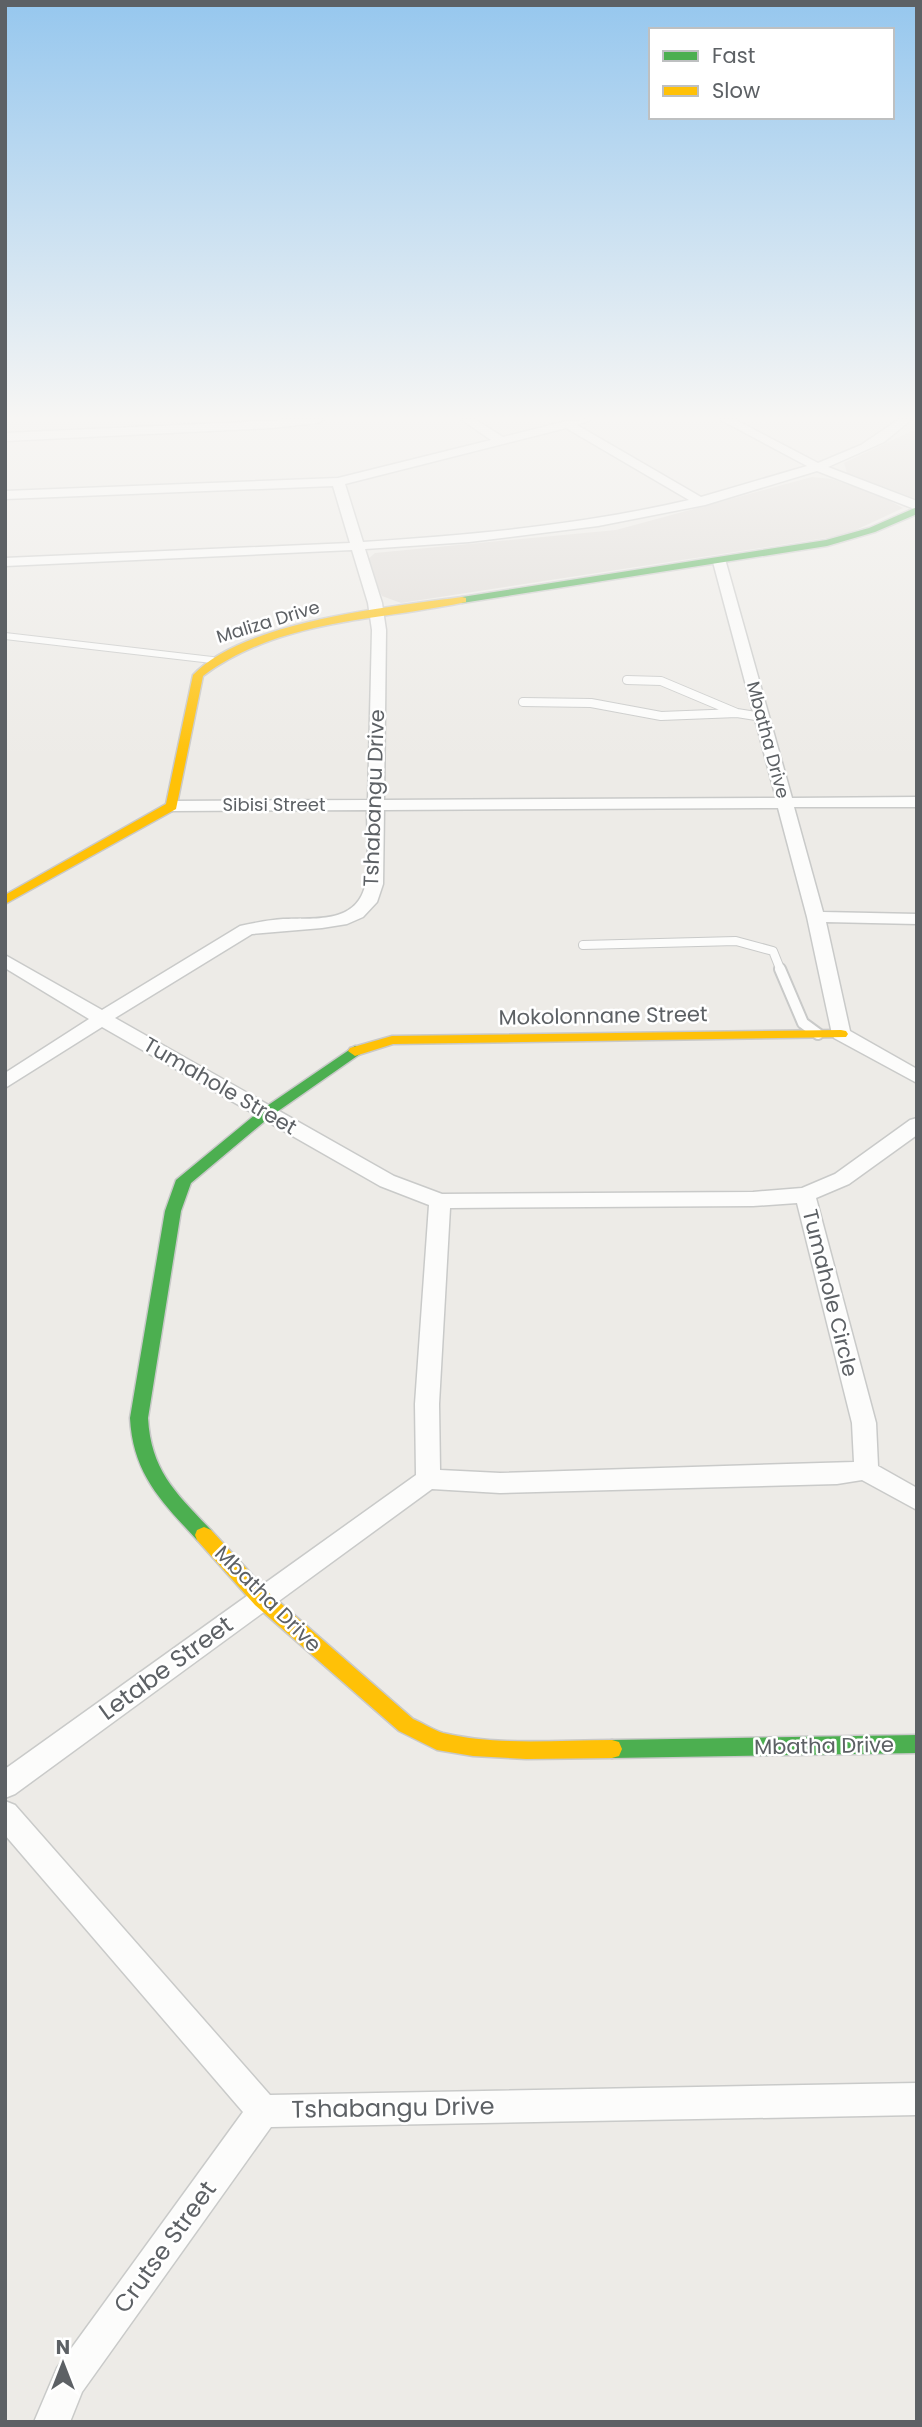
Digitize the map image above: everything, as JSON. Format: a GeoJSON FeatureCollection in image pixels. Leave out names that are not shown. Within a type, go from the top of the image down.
{"type":"FeatureCollection","features":[{"type":"Feature","properties":{"kind":"street","name":"Tshabangu Drive"},"geometry":{"type":"LineString","coordinates":[[5,1082],[101,1018],[242,932],[275,924],[340,921],[358,915],[365,908],[373,892],[377,613],[351,533]]}},
{"type":"Feature","properties":{"kind":"street"},"geometry":{"type":"LineString","coordinates":[[5,562],[355,547],[442,542],[519,533]]}},
{"type":"Feature","properties":{"kind":"street"},"geometry":{"type":"LineString","coordinates":[[720,562],[842,540],[862,533]]}},
{"type":"Feature","properties":{"kind":"street","name":"Maliza Drive"},"geometry":{"type":"LineString","coordinates":[[172,806],[198,675],[212,660],[242,648],[377,613],[720,562]]}},
{"type":"Feature","properties":{"kind":"street","name":"Mbatha Drive"},"geometry":{"type":"LineString","coordinates":[[720,562],[816,917],[841,1034]]}},
{"type":"Feature","properties":{"kind":"street"},"geometry":{"type":"LineString","coordinates":[[786,804],[917,802]]}},
{"type":"Feature","properties":{"kind":"street","name":"Sibisi Street"},"geometry":{"type":"LineString","coordinates":[[172,806],[786,804]]}},
{"type":"Feature","properties":{"kind":"street"},"geometry":{"type":"LineString","coordinates":[[5,900],[172,806]]}},
{"type":"Feature","properties":{"kind":"street"},"geometry":{"type":"LineString","coordinates":[[816,917],[917,919]]}},
{"type":"Feature","properties":{"kind":"street","name":"Tumahole Street"},"geometry":{"type":"LineString","coordinates":[[5,960],[101,1018],[394,1185],[440,1201]]}},
{"type":"Feature","properties":{"kind":"street"},"geometry":{"type":"LineString","coordinates":[[841,1034],[917,1077]]}},
{"type":"Feature","properties":{"kind":"street","name":"Mokolonnane Street"},"geometry":{"type":"LineString","coordinates":[[367,1045],[392,1040],[841,1034]]}},
{"type":"Feature","properties":{"kind":"street","name":"Mbatha Drive"},"geometry":{"type":"LineString","coordinates":[[367,1045],[266,1112],[184,1180],[178,1193],[139,1418],[138,1443],[143,1464],[154,1480],[262,1599],[406,1725],[437,1741],[473,1747],[526,1750],[917,1744]]}},
{"type":"Feature","properties":{"kind":"street"},"geometry":{"type":"LineString","coordinates":[[805,1195],[842,1179],[917,1125]]}},
{"type":"Feature","properties":{"kind":"street","name":"Tumahole Circle"},"geometry":{"type":"LineString","coordinates":[[440,1201],[753,1199],[805,1195],[864,1423],[867,1456],[865,1470]]}},
{"type":"Feature","properties":{"kind":"street"},"geometry":{"type":"LineString","coordinates":[[440,1201],[427,1404],[428,1479],[500,1483],[837,1474],[865,1470],[917,1500]]}},
{"type":"Feature","properties":{"kind":"street","name":"Letabe Street"},"geometry":{"type":"LineString","coordinates":[[5,1785],[428,1479]]}},
{"type":"Feature","properties":{"kind":"street","name":"Tshabangu Drive"},"geometry":{"type":"LineString","coordinates":[[5,1814],[263,2111],[917,2099]]}},
{"type":"Feature","properties":{"kind":"street","name":"Crutse Street"},"geometry":{"type":"LineString","coordinates":[[52,2422],[69,2380],[263,2111]]}},
{"type":"Feature","properties":{"kind":"lane"},"geometry":{"type":"LineString","coordinates":[[5,636],[212,660]]}},
{"type":"Feature","properties":{"kind":"lane"},"geometry":{"type":"LineString","coordinates":[[627,680],[661,681],[737,712],[762,717]]}},
{"type":"Feature","properties":{"kind":"lane"},"geometry":{"type":"LineString","coordinates":[[523,702],[591,703],[661,716],[737,712]]}},
{"type":"Feature","properties":{"kind":"lane"},"geometry":{"type":"LineString","coordinates":[[583,945],[736,941],[773,951],[803,1023],[818,1034]]}},
{"type":"Feature","properties":{"kind":"shaded area"},"geometry":{"type":"Polygon","coordinates":[[[582,533],[849,533],[401,603],[382,596],[366,561],[375,553],[582,533]]]}},
{"type":"Feature","properties":{"kind":"traffic: fast"},"geometry":{"type":"LineString","coordinates":[[462,600],[827,543],[861,533]]}},
{"type":"Feature","properties":{"kind":"traffic: fast"},"geometry":{"type":"LineString","coordinates":[[204,1535],[158,1483],[150,1470],[140,1438],[139,1418],[173,1211],[184,1180],[266,1113],[355,1051]]}},
{"type":"Feature","properties":{"kind":"traffic: fast"},"geometry":{"type":"LineString","coordinates":[[612,1749],[917,1744]]}},
{"type":"Feature","properties":{"kind":"traffic: slow"},"geometry":{"type":"LineString","coordinates":[[5,900],[172,806],[198,675],[220,658],[250,644],[322,623],[462,600]]}},
{"type":"Feature","properties":{"kind":"traffic: slow"},"geometry":{"type":"LineString","coordinates":[[355,1051],[392,1040],[841,1034]]}},
{"type":"Feature","properties":{"kind":"traffic: slow"},"geometry":{"type":"LineString","coordinates":[[204,1535],[262,1599],[406,1725],[437,1741],[473,1747],[526,1750],[612,1749]]}}]}
